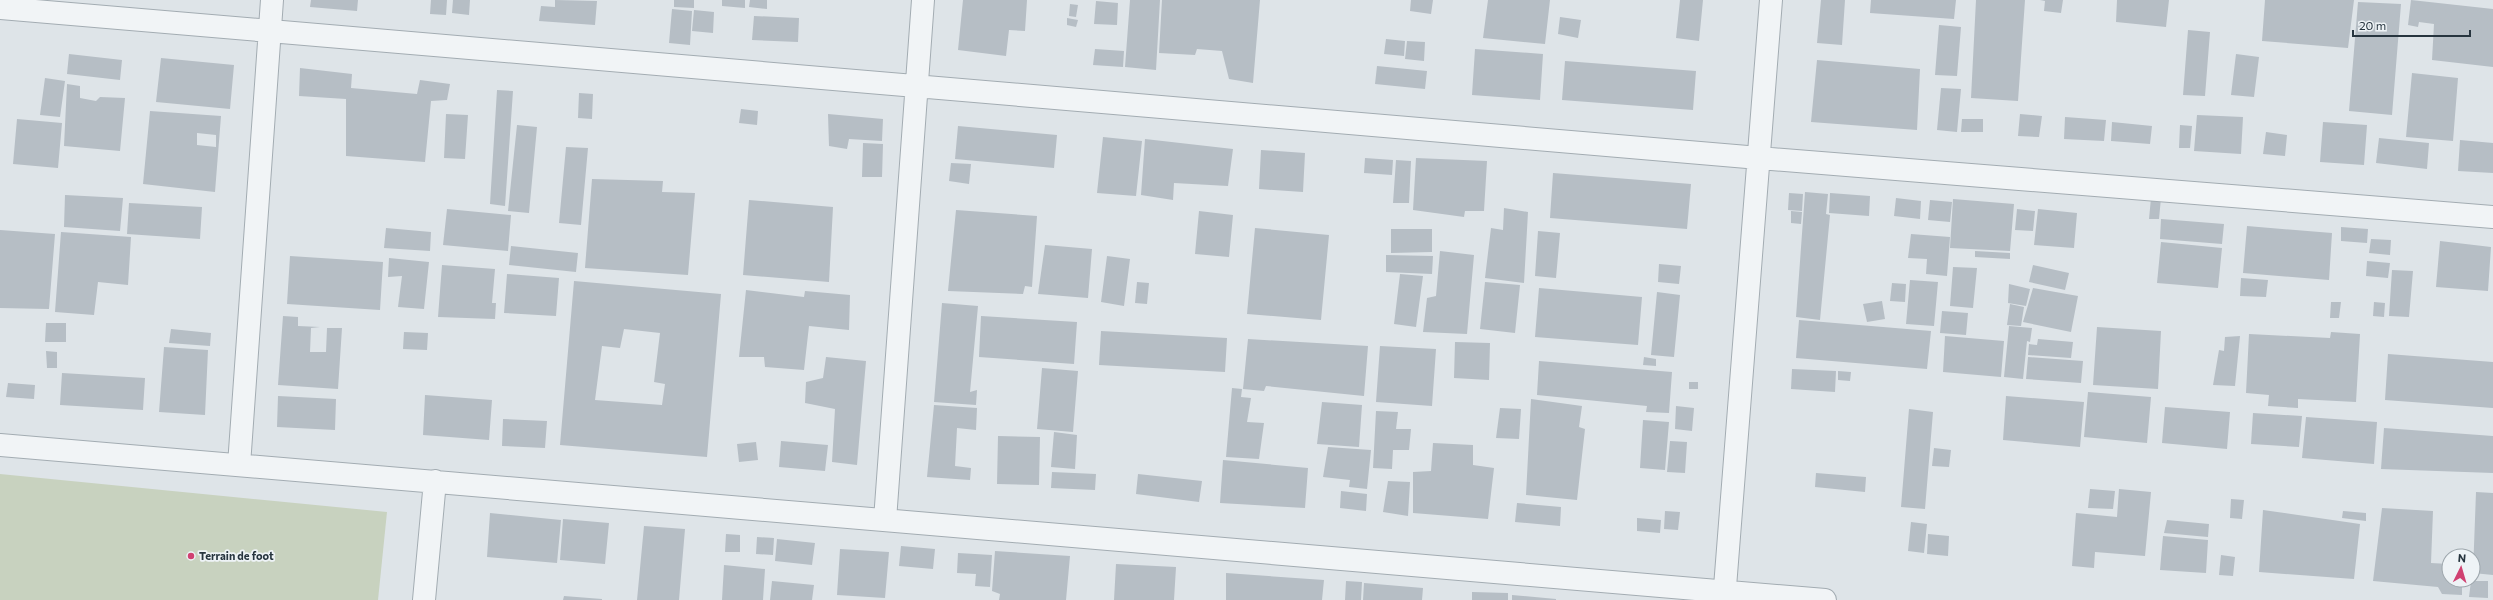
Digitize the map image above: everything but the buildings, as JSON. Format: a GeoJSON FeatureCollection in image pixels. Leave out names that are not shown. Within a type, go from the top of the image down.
{"type":"FeatureCollection","features":[{"type":"Feature","properties":{"kind":"street"},"geometry":{"type":"LineString","coordinates":[[239,465],[272,0]]}},
{"type":"Feature","properties":{"kind":"street"},"geometry":{"type":"LineString","coordinates":[[885,520],[923,0]]}},
{"type":"Feature","properties":{"kind":"street"},"geometry":{"type":"LineString","coordinates":[[1725,596],[1772,0]]}},
{"type":"Feature","properties":{"kind":"street"},"geometry":{"type":"LineString","coordinates":[[0,8],[1759,158],[2493,217]]}},
{"type":"Feature","properties":{"kind":"street"},"geometry":{"type":"LineString","coordinates":[[0,444],[885,520],[1725,596],[1825,600]]}},
{"type":"Feature","properties":{"kind":"street"},"geometry":{"type":"LineString","coordinates":[[424,600],[435,481]]}},
{"type":"Feature","properties":{"kind":"green space","name":"Terrain de foot"},"geometry":{"type":"Polygon","coordinates":[[[0,474],[387,512],[378,600],[0,600],[0,474]]]}},
{"type":"Feature","properties":{"kind":"place","name":"Terrain de foot"},"geometry":{"type":"Point","coordinates":[191,556]}}]}
